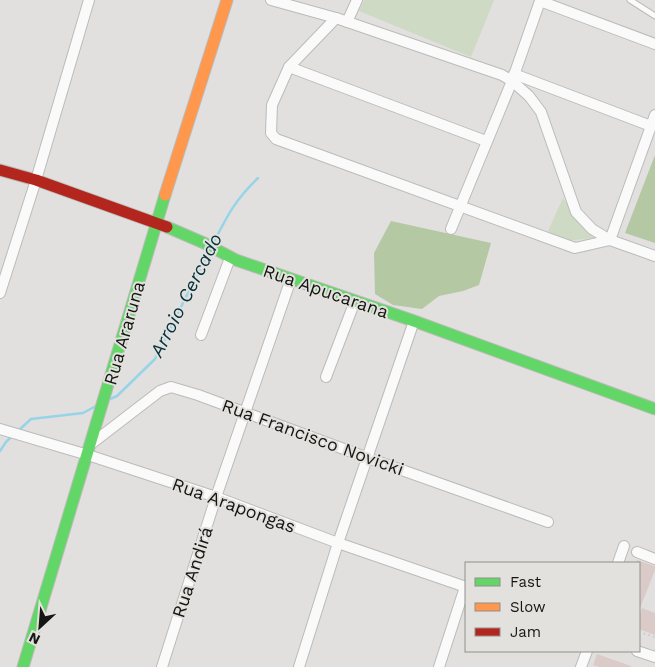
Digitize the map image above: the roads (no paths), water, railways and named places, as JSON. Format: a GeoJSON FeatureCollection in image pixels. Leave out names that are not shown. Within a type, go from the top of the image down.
{"type":"FeatureCollection","features":[{"type":"Feature","properties":{"kind":"street"},"geometry":{"type":"LineString","coordinates":[[0,293],[36,180],[89,0]]}},
{"type":"Feature","properties":{"kind":"street","name":"Rua Araruna"},"geometry":{"type":"LineString","coordinates":[[23,667],[157,222],[227,0]]}},
{"type":"Feature","properties":{"kind":"street"},"geometry":{"type":"LineString","coordinates":[[270,0],[336,18],[502,76],[513,77],[651,126]]}},
{"type":"Feature","properties":{"kind":"street"},"geometry":{"type":"LineString","coordinates":[[347,22],[356,0]]}},
{"type":"Feature","properties":{"kind":"street"},"geometry":{"type":"LineString","coordinates":[[451,229],[513,77],[540,1],[655,44]]}},
{"type":"Feature","properties":{"kind":"street"},"geometry":{"type":"LineString","coordinates":[[336,18],[289,67],[272,105],[271,132],[276,139],[575,248],[610,240]]}},
{"type":"Feature","properties":{"kind":"street"},"geometry":{"type":"LineString","coordinates":[[289,67],[486,141]]}},
{"type":"Feature","properties":{"kind":"street"},"geometry":{"type":"LineString","coordinates":[[513,77],[540,112],[576,212],[592,229],[610,240],[655,256]]}},
{"type":"Feature","properties":{"kind":"street"},"geometry":{"type":"LineString","coordinates":[[610,240],[655,115]]}},
{"type":"Feature","properties":{"kind":"street","name":"Rua Apucarana"},"geometry":{"type":"LineString","coordinates":[[0,170],[36,180],[157,222],[204,243],[230,258],[414,321],[655,409]]}},
{"type":"Feature","properties":{"kind":"street"},"geometry":{"type":"LineString","coordinates":[[201,335],[230,258]]}},
{"type":"Feature","properties":{"kind":"street","name":"Rua Andirá"},"geometry":{"type":"LineString","coordinates":[[162,667],[216,497],[291,279]]}},
{"type":"Feature","properties":{"kind":"street"},"geometry":{"type":"LineString","coordinates":[[326,377],[355,301]]}},
{"type":"Feature","properties":{"kind":"street"},"geometry":{"type":"LineString","coordinates":[[299,667],[338,543],[414,321]]}},
{"type":"Feature","properties":{"kind":"street","name":"Rua Francisco Novicki"},"geometry":{"type":"LineString","coordinates":[[89,450],[160,390],[171,387],[198,395],[548,522]]}},
{"type":"Feature","properties":{"kind":"street","name":"Rua Arapongas"},"geometry":{"type":"LineString","coordinates":[[4,430],[89,450],[338,543],[465,587]]}},
{"type":"Feature","properties":{"kind":"street"},"geometry":{"type":"LineString","coordinates":[[618,562],[624,546]]}},
{"type":"Feature","properties":{"kind":"street"},"geometry":{"type":"LineString","coordinates":[[637,552],[655,559]]}},
{"type":"Feature","properties":{"kind":"street"},"geometry":{"type":"LineString","coordinates":[[439,667],[465,590]]}},
{"type":"Feature","properties":{"kind":"street"},"geometry":{"type":"LineString","coordinates":[[582,667],[587,652]]}},
{"type":"Feature","properties":{"kind":"street"},"geometry":{"type":"LineString","coordinates":[[640,652],[655,657]]}},
{"type":"Feature","properties":{"kind":"lane"},"geometry":{"type":"LineString","coordinates":[[630,0],[655,16]]}},
{"type":"Feature","properties":{"kind":"waterway","name":"Arroio Cercado"},"geometry":{"type":"LineString","coordinates":[[214,242],[233,207],[258,178]]}},
{"type":"Feature","properties":{"kind":"waterway","name":"Arroio Cercado"},"geometry":{"type":"LineString","coordinates":[[110,399],[117,396],[155,359],[209,251]]}},
{"type":"Feature","properties":{"kind":"waterway","name":"Arroio Cercado"},"geometry":{"type":"LineString","coordinates":[[18,431],[31,419],[83,413],[96,406]]}},
{"type":"Feature","properties":{"kind":"waterway","name":"Arroio Cercado"},"geometry":{"type":"LineString","coordinates":[[0,451],[12,436]]}}]}
